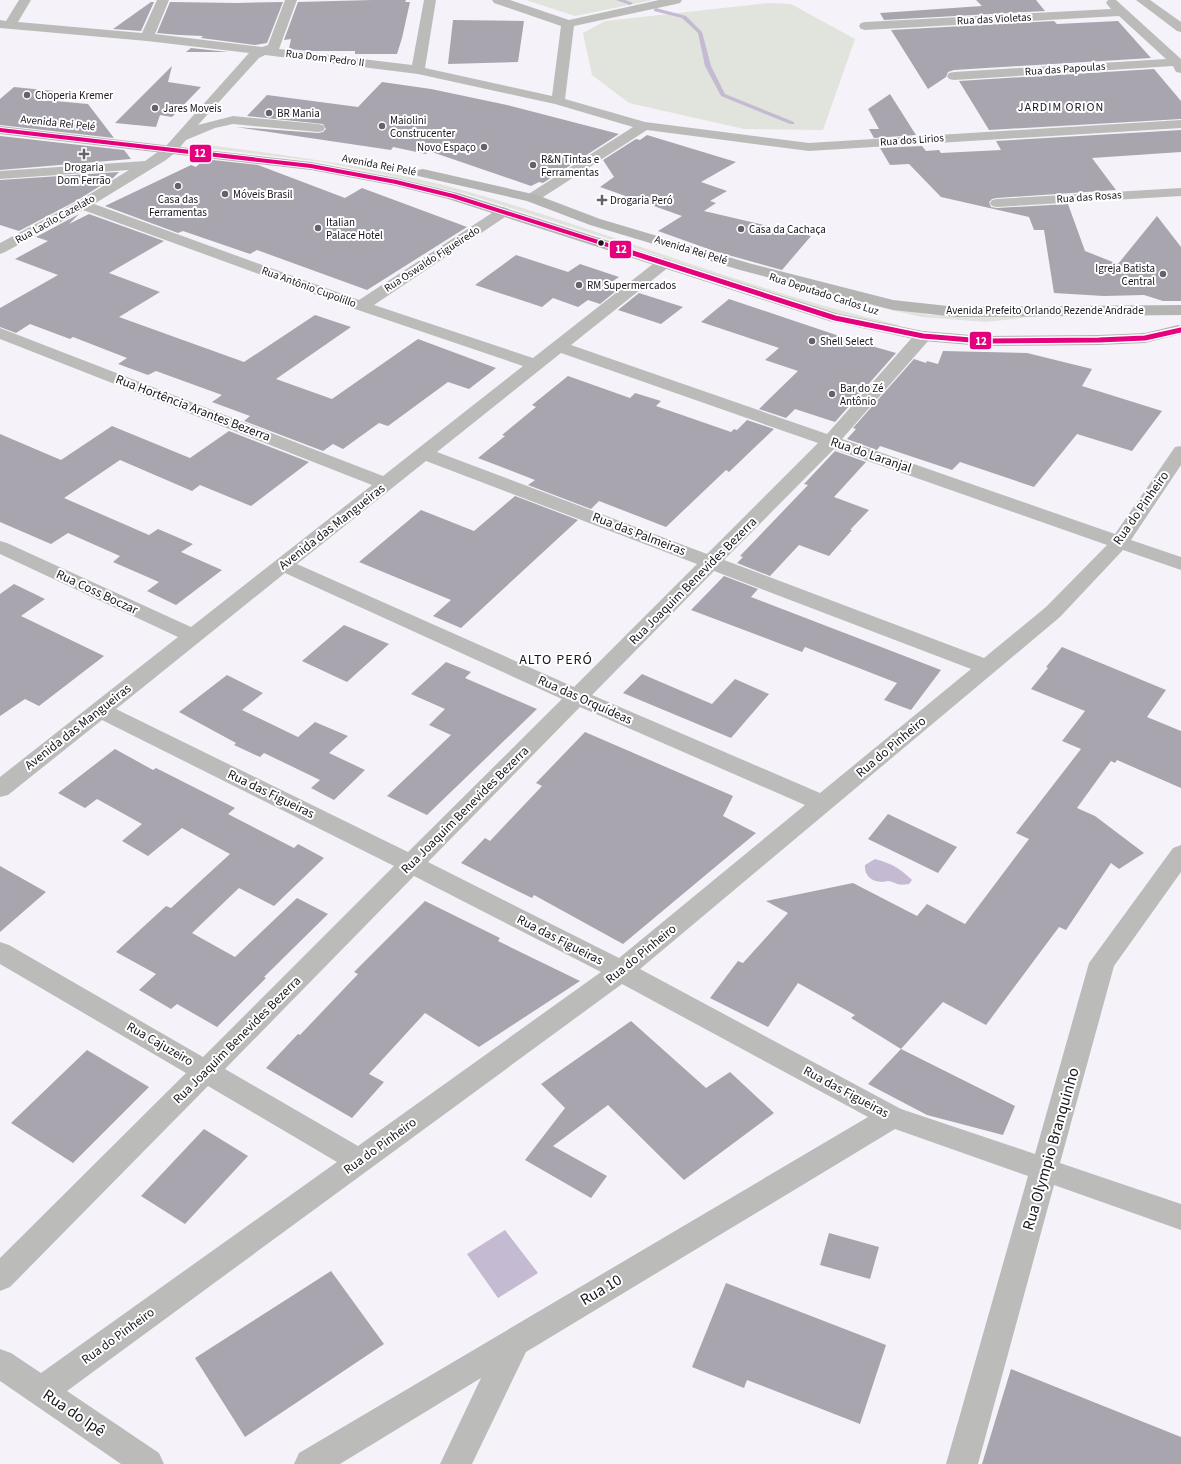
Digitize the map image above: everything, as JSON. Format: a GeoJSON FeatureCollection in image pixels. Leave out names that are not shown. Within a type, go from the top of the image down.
{"type":"FeatureCollection","features":[{"type":"Feature","properties":{"kind":"main road","name":"Avenida Rei Pelé"},"geometry":{"type":"LineString","coordinates":[[0,118],[63,124]]}},
{"type":"Feature","properties":{"kind":"main road","name":"Avenida Rei Pelé"},"geometry":{"type":"LineString","coordinates":[[0,130],[311,166],[368,176],[438,192],[835,318],[930,337]]}},
{"type":"Feature","properties":{"kind":"main road"},"geometry":{"type":"LineString","coordinates":[[165,135],[211,140]]}},
{"type":"Feature","properties":{"kind":"main road","name":"Avenida Rei Pelé"},"geometry":{"type":"LineString","coordinates":[[408,170],[532,198],[595,222],[746,267]]}},
{"type":"Feature","properties":{"kind":"main road","name":"Avenida Prefeito Orlando Rezende Andrade"},"geometry":{"type":"LineString","coordinates":[[746,267],[893,305],[957,312],[1181,310]]}},
{"type":"Feature","properties":{"kind":"main road","name":"Rua Deputado Carlos Luz"},"geometry":{"type":"LineString","coordinates":[[746,267],[786,283],[870,311],[922,322],[998,329],[1135,327],[1179,330]]}},
{"type":"Feature","properties":{"kind":"main road","name":"Rua Deputado Carlos Luz"},"geometry":{"type":"LineString","coordinates":[[930,337],[998,329],[1052,319],[1120,310]]}},
{"type":"Feature","properties":{"kind":"main road","name":"Rua Deputado Carlos Luz"},"geometry":{"type":"LineString","coordinates":[[930,337],[983,341],[1099,340],[1145,338],[1179,330]]}},
{"type":"Feature","properties":{"kind":"street"},"geometry":{"type":"LineString","coordinates":[[5,24],[25,0]]}},
{"type":"Feature","properties":{"kind":"street"},"geometry":{"type":"LineString","coordinates":[[146,37],[163,0]]}},
{"type":"Feature","properties":{"kind":"street","name":"Rua Lacílo Cazelato"},"geometry":{"type":"LineString","coordinates":[[0,250],[82,205],[150,164],[171,149],[254,55],[274,47],[291,0]]}},
{"type":"Feature","properties":{"kind":"street"},"geometry":{"type":"LineString","coordinates":[[418,70],[430,0]]}},
{"type":"Feature","properties":{"kind":"street"},"geometry":{"type":"LineString","coordinates":[[498,0],[568,24],[676,0]]}},
{"type":"Feature","properties":{"kind":"street"},"geometry":{"type":"LineString","coordinates":[[1108,0],[1123,12],[1179,65]]}},
{"type":"Feature","properties":{"kind":"street"},"geometry":{"type":"LineString","coordinates":[[1142,0],[1181,28]]}},
{"type":"Feature","properties":{"kind":"street","name":"Rua das Violetas"},"geometry":{"type":"LineString","coordinates":[[865,26],[1123,12]]}},
{"type":"Feature","properties":{"kind":"street","name":"Rua Dom Pedro II"},"geometry":{"type":"LineString","coordinates":[[5,24],[146,37],[418,70],[558,100],[644,126]]}},
{"type":"Feature","properties":{"kind":"street"},"geometry":{"type":"LineString","coordinates":[[558,100],[568,24]]}},
{"type":"Feature","properties":{"kind":"street","name":"Rua das Papoulas"},"geometry":{"type":"LineString","coordinates":[[954,76],[1179,65]]}},
{"type":"Feature","properties":{"kind":"street"},"geometry":{"type":"LineString","coordinates":[[181,137],[211,125],[233,120],[318,128]]}},
{"type":"Feature","properties":{"kind":"street","name":"Rua dos Lirios"},"geometry":{"type":"LineString","coordinates":[[644,126],[809,147],[1181,124]]}},
{"type":"Feature","properties":{"kind":"street"},"geometry":{"type":"LineString","coordinates":[[532,198],[644,126]]}},
{"type":"Feature","properties":{"kind":"street"},"geometry":{"type":"LineString","coordinates":[[0,175],[150,164]]}},
{"type":"Feature","properties":{"kind":"street","name":"Rua das Rosas"},"geometry":{"type":"LineString","coordinates":[[997,203],[1181,192]]}},
{"type":"Feature","properties":{"kind":"street","name":"Rua Antônio Cupolillo"},"geometry":{"type":"LineString","coordinates":[[82,205],[361,306],[537,365]]}},
{"type":"Feature","properties":{"kind":"street","name":"Rua Oswaldo Figueiredo"},"geometry":{"type":"LineString","coordinates":[[361,306],[503,212]]}},
{"type":"Feature","properties":{"kind":"street","name":"Avenida das Mangueiras"},"geometry":{"type":"LineString","coordinates":[[0,789],[425,454],[664,263]]}},
{"type":"Feature","properties":{"kind":"street","name":"Rua Hortência Arantes Bezerra"},"geometry":{"type":"LineString","coordinates":[[0,333],[386,484]]}},
{"type":"Feature","properties":{"kind":"street","name":"Rua Joaquim Benevides Bezerra"},"geometry":{"type":"LineString","coordinates":[[0,1278],[832,441],[930,337]]}},
{"type":"Feature","properties":{"kind":"street","name":"Rua do Laranjal"},"geometry":{"type":"LineString","coordinates":[[560,347],[1181,564]]}},
{"type":"Feature","properties":{"kind":"street","name":"Rua do Pinheiro"},"geometry":{"type":"LineString","coordinates":[[42,1391],[622,971],[1053,612],[1120,542],[1181,451]]}},
{"type":"Feature","properties":{"kind":"street","name":"Rua das Palmeiras"},"geometry":{"type":"LineString","coordinates":[[425,454],[987,667]]}},
{"type":"Feature","properties":{"kind":"street","name":"Rua Coss Boczar"},"geometry":{"type":"LineString","coordinates":[[0,547],[193,636]]}},
{"type":"Feature","properties":{"kind":"street","name":"Rua das Orquídeas"},"geometry":{"type":"LineString","coordinates":[[284,565],[577,697],[822,804]]}},
{"type":"Feature","properties":{"kind":"street","name":"Rua das Figueiras"},"geometry":{"type":"LineString","coordinates":[[100,710],[411,864],[622,971],[892,1117],[1181,1217]]}},
{"type":"Feature","properties":{"kind":"street","name":"Rua Olympio Branquinho"},"geometry":{"type":"LineString","coordinates":[[962,1464],[1102,963],[1181,854]]}},
{"type":"Feature","properties":{"kind":"street","name":"Rua Cajuzeiro"},"geometry":{"type":"LineString","coordinates":[[0,952],[360,1161]]}},
{"type":"Feature","properties":{"kind":"street","name":"Rua 10"},"geometry":{"type":"LineString","coordinates":[[310,1464],[892,1117]]}},
{"type":"Feature","properties":{"kind":"street"},"geometry":{"type":"LineString","coordinates":[[456,1464],[515,1342]]}},
{"type":"Feature","properties":{"kind":"street","name":"Rua do Ipê"},"geometry":{"type":"LineString","coordinates":[[0,1363],[148,1464]]}},
{"type":"Feature","properties":{"kind":"shaded area"},"geometry":{"type":"Polygon","coordinates":[[[526,0],[653,0],[575,16],[526,0]]]}},
{"type":"Feature","properties":{"kind":"shaded area"},"geometry":{"type":"Polygon","coordinates":[[[768,3],[791,4],[855,39],[823,130],[744,129],[629,103],[592,75],[583,33],[605,21],[768,3]]]}},
{"type":"Feature","properties":{"kind":"shaded area"},"geometry":{"type":"Polygon","coordinates":[[[201,144],[336,163],[436,183],[577,225],[791,296],[900,325],[895,326],[843,316],[603,237],[466,194],[322,162],[198,147],[201,144]]]}},
{"type":"Feature","properties":{"kind":"shaded area"},"geometry":{"type":"Polygon","coordinates":[[[849,300],[930,315],[1048,315],[986,322],[921,317],[849,300]]]}},
{"type":"Feature","properties":{"kind":"shaded area"},"geometry":{"type":"Polygon","coordinates":[[[875,859],[895,867],[912,880],[909,884],[901,885],[888,881],[875,881],[867,875],[865,865],[875,859]]]}},
{"type":"Feature","properties":{"kind":"shaded area"},"geometry":{"type":"Polygon","coordinates":[[[505,1230],[538,1273],[498,1298],[467,1254],[505,1230]]]}},
{"type":"Feature","properties":{"kind":"building"},"geometry":{"type":"Polygon","coordinates":[[[406,0],[405,2],[410,2],[397,54],[355,54],[355,51],[309,51],[289,49],[291,39],[284,40],[298,2],[406,0]]]}},
{"type":"Feature","properties":{"kind":"building"},"geometry":{"type":"Polygon","coordinates":[[[976,0],[1036,0],[1045,11],[884,20],[880,13],[982,6],[976,0]]]}},
{"type":"Feature","properties":{"kind":"building"},"geometry":{"type":"Polygon","coordinates":[[[151,2],[154,2],[141,31],[113,29],[151,2]]]}},
{"type":"Feature","properties":{"kind":"building"},"geometry":{"type":"Polygon","coordinates":[[[170,2],[283,2],[267,43],[255,45],[201,38],[203,36],[157,33],[170,2]]]}},
{"type":"Feature","properties":{"kind":"building"},"geometry":{"type":"Polygon","coordinates":[[[453,20],[524,21],[518,62],[448,64],[453,20]]]}},
{"type":"Feature","properties":{"kind":"building"},"geometry":{"type":"Polygon","coordinates":[[[1054,21],[1057,24],[1118,21],[1151,58],[954,70],[948,72],[946,77],[928,89],[891,30],[1054,21]]]}},
{"type":"Feature","properties":{"kind":"building"},"geometry":{"type":"Polygon","coordinates":[[[191,48],[228,52],[186,52],[191,48]]]}},
{"type":"Feature","properties":{"kind":"building","name":"Jares Moveis"},"geometry":{"type":"Polygon","coordinates":[[[172,66],[168,82],[201,87],[172,117],[160,115],[156,127],[115,123],[172,66]]]}},
{"type":"Feature","properties":{"kind":"building"},"geometry":{"type":"Polygon","coordinates":[[[1154,69],[1181,101],[1181,119],[989,130],[959,81],[1154,69]]]}},
{"type":"Feature","properties":{"kind":"building"},"geometry":{"type":"Polygon","coordinates":[[[382,82],[431,89],[507,105],[619,134],[543,183],[539,182],[531,186],[429,151],[426,154],[393,147],[391,150],[236,127],[318,133],[323,132],[326,129],[323,124],[247,116],[267,95],[358,107],[382,82]]]}},
{"type":"Feature","properties":{"kind":"building"},"geometry":{"type":"Polygon","coordinates":[[[14,87],[54,91],[44,100],[88,104],[114,138],[0,125],[0,99],[14,87]]]}},
{"type":"Feature","properties":{"kind":"building"},"geometry":{"type":"Polygon","coordinates":[[[890,94],[916,135],[874,138],[869,129],[879,129],[868,109],[890,94]]]}},
{"type":"Feature","properties":{"kind":"building"},"geometry":{"type":"Polygon","coordinates":[[[1181,130],[1181,152],[1092,158],[1116,190],[997,198],[992,199],[989,202],[991,207],[997,208],[1068,204],[1085,251],[1118,264],[1157,216],[1181,247],[1181,301],[1163,301],[1144,295],[1104,296],[1054,293],[1044,230],[1034,230],[1029,217],[941,197],[909,164],[890,165],[880,148],[922,146],[926,151],[939,150],[941,153],[1001,150],[996,141],[1181,130]]]}},
{"type":"Feature","properties":{"kind":"building"},"geometry":{"type":"Polygon","coordinates":[[[647,135],[736,162],[701,182],[727,191],[710,201],[716,203],[704,211],[811,236],[782,270],[714,251],[658,231],[682,216],[600,187],[614,177],[603,160],[636,139],[640,140],[647,135]]]}},
{"type":"Feature","properties":{"kind":"building"},"geometry":{"type":"Polygon","coordinates":[[[0,136],[124,150],[131,159],[0,170],[0,136]]]}},
{"type":"Feature","properties":{"kind":"building"},"geometry":{"type":"Polygon","coordinates":[[[204,159],[258,165],[345,198],[362,188],[467,227],[367,290],[257,250],[250,254],[183,231],[178,233],[105,206],[191,165],[196,167],[204,159]]]}},
{"type":"Feature","properties":{"kind":"building"},"geometry":{"type":"Polygon","coordinates":[[[119,172],[113,178],[76,201],[19,231],[0,225],[0,180],[119,172]]]}},
{"type":"Feature","properties":{"kind":"building"},"geometry":{"type":"Polygon","coordinates":[[[79,214],[69,224],[89,214],[164,241],[109,273],[160,292],[119,317],[244,362],[315,315],[351,327],[276,379],[332,399],[418,339],[496,368],[469,389],[448,382],[388,426],[379,423],[343,449],[333,444],[323,451],[244,421],[250,416],[212,402],[222,395],[156,371],[148,375],[118,364],[127,358],[73,337],[70,339],[30,324],[16,333],[0,327],[0,308],[58,275],[15,259],[48,241],[36,237],[79,214]]]}},
{"type":"Feature","properties":{"kind":"building"},"geometry":{"type":"Polygon","coordinates":[[[516,255],[568,272],[580,264],[619,277],[610,283],[621,287],[600,304],[588,300],[578,307],[553,298],[542,307],[475,285],[516,255]]]}},
{"type":"Feature","properties":{"kind":"building"},"geometry":{"type":"Polygon","coordinates":[[[639,293],[683,307],[661,324],[618,310],[639,293]]]}},
{"type":"Feature","properties":{"kind":"building"},"geometry":{"type":"Polygon","coordinates":[[[729,299],[851,340],[896,353],[835,422],[795,409],[786,418],[759,409],[798,371],[765,360],[779,348],[701,322],[729,299]]]}},
{"type":"Feature","properties":{"kind":"building"},"geometry":{"type":"Polygon","coordinates":[[[943,351],[1027,353],[1092,369],[1082,386],[1162,411],[1132,451],[1077,434],[1034,487],[960,462],[952,470],[880,446],[877,450],[847,439],[856,429],[853,428],[914,359],[926,363],[927,361],[938,364],[943,351]]]}},
{"type":"Feature","properties":{"kind":"building"},"geometry":{"type":"Polygon","coordinates":[[[568,376],[630,398],[635,393],[661,401],[656,406],[731,432],[734,429],[737,430],[747,420],[774,429],[729,472],[726,470],[666,527],[599,501],[591,509],[528,485],[535,480],[478,458],[505,436],[502,435],[536,407],[532,405],[568,376]]]}},
{"type":"Feature","properties":{"kind":"building"},"geometry":{"type":"Polygon","coordinates":[[[112,426],[190,458],[229,431],[309,462],[251,506],[200,485],[192,491],[120,460],[64,498],[149,535],[158,529],[193,544],[181,552],[222,570],[176,605],[147,591],[159,582],[113,562],[120,556],[68,533],[51,544],[0,522],[0,434],[61,460],[112,426]]]}},
{"type":"Feature","properties":{"kind":"building"},"geometry":{"type":"Polygon","coordinates":[[[835,451],[866,462],[834,497],[869,510],[850,530],[852,530],[829,556],[799,545],[770,576],[737,563],[743,557],[740,556],[808,485],[804,484],[835,451]]]}},
{"type":"Feature","properties":{"kind":"building"},"geometry":{"type":"Polygon","coordinates":[[[515,496],[578,520],[461,628],[433,616],[451,600],[359,562],[421,510],[474,531],[515,496]]]}},
{"type":"Feature","properties":{"kind":"building"},"geometry":{"type":"Polygon","coordinates":[[[724,576],[758,589],[751,597],[941,670],[911,710],[884,700],[897,683],[805,647],[802,652],[691,610],[724,576]]]}},
{"type":"Feature","properties":{"kind":"building"},"geometry":{"type":"Polygon","coordinates":[[[14,584],[45,599],[21,616],[104,656],[39,706],[25,699],[0,716],[0,594],[14,584]]]}},
{"type":"Feature","properties":{"kind":"building"},"geometry":{"type":"Polygon","coordinates":[[[344,625],[389,644],[347,682],[302,661],[344,625]]]}},
{"type":"Feature","properties":{"kind":"building"},"geometry":{"type":"Polygon","coordinates":[[[1062,647],[1166,690],[1147,717],[1181,731],[1181,788],[1117,760],[1115,763],[1111,761],[1077,808],[1095,816],[1144,853],[1119,869],[1111,863],[1066,930],[1059,927],[986,1025],[943,1002],[901,1049],[851,1018],[855,1015],[798,983],[768,1027],[710,998],[738,961],[743,963],[788,913],[766,901],[853,883],[917,916],[927,904],[965,924],[1029,839],[1016,833],[1081,749],[1062,741],[1085,711],[1031,689],[1048,668],[1046,667],[1062,647]]]}},
{"type":"Feature","properties":{"kind":"building"},"geometry":{"type":"Polygon","coordinates":[[[446,662],[471,672],[465,678],[537,709],[427,815],[387,796],[451,735],[429,725],[445,709],[411,694],[446,662]]]}},
{"type":"Feature","properties":{"kind":"building"},"geometry":{"type":"Polygon","coordinates":[[[642,674],[712,704],[735,679],[769,694],[731,738],[623,693],[642,674]]]}},
{"type":"Feature","properties":{"kind":"building"},"geometry":{"type":"Polygon","coordinates":[[[227,675],[263,693],[242,710],[298,737],[315,722],[348,736],[329,753],[365,770],[334,800],[311,788],[320,780],[264,753],[260,757],[234,745],[236,743],[179,712],[227,675]]]}},
{"type":"Feature","properties":{"kind":"building"},"geometry":{"type":"Polygon","coordinates":[[[585,732],[733,796],[723,816],[756,833],[623,944],[534,895],[532,898],[461,863],[485,838],[490,841],[542,786],[536,783],[585,732]]]}},
{"type":"Feature","properties":{"kind":"building"},"geometry":{"type":"Polygon","coordinates":[[[115,749],[153,770],[156,768],[235,808],[228,814],[294,848],[298,844],[324,858],[274,906],[239,888],[192,933],[235,957],[297,898],[328,914],[264,977],[266,978],[217,1027],[177,1004],[171,1009],[139,990],[156,974],[116,952],[166,906],[171,908],[230,854],[182,828],[148,856],[122,841],[142,824],[97,799],[85,808],[58,793],[115,749]]]}},
{"type":"Feature","properties":{"kind":"building"},"geometry":{"type":"Polygon","coordinates":[[[888,814],[957,847],[938,873],[868,839],[888,814]]]}},
{"type":"Feature","properties":{"kind":"building"},"geometry":{"type":"Polygon","coordinates":[[[0,866],[46,892],[0,932],[0,866]]]}},
{"type":"Feature","properties":{"kind":"building"},"geometry":{"type":"Polygon","coordinates":[[[425,901],[500,938],[498,941],[580,981],[479,1047],[425,1013],[369,1074],[384,1082],[352,1118],[266,1068],[298,1034],[300,1035],[358,974],[354,972],[425,901]]]}},
{"type":"Feature","properties":{"kind":"building"},"geometry":{"type":"Polygon","coordinates":[[[631,1021],[706,1088],[730,1072],[774,1113],[684,1180],[608,1105],[553,1146],[607,1176],[591,1198],[525,1160],[565,1108],[541,1084],[631,1021]]]}},
{"type":"Feature","properties":{"kind":"building"},"geometry":{"type":"Polygon","coordinates":[[[901,1049],[1015,1106],[1003,1135],[927,1115],[868,1084],[901,1049]]]}},
{"type":"Feature","properties":{"kind":"building"},"geometry":{"type":"Polygon","coordinates":[[[87,1050],[149,1087],[73,1163],[11,1123],[87,1050]]]}},
{"type":"Feature","properties":{"kind":"building"},"geometry":{"type":"Polygon","coordinates":[[[204,1129],[248,1156],[185,1224],[141,1196],[204,1129]]]}},
{"type":"Feature","properties":{"kind":"building"},"geometry":{"type":"Polygon","coordinates":[[[829,1233],[879,1247],[870,1279],[820,1265],[829,1233]]]}},
{"type":"Feature","properties":{"kind":"building"},"geometry":{"type":"Polygon","coordinates":[[[331,1271],[384,1344],[245,1437],[195,1358],[331,1271]]]}},
{"type":"Feature","properties":{"kind":"building"},"geometry":{"type":"Polygon","coordinates":[[[726,1283],[886,1345],[860,1424],[747,1380],[744,1388],[692,1367],[726,1283]]]}},
{"type":"Feature","properties":{"kind":"building"},"geometry":{"type":"Polygon","coordinates":[[[1011,1369],[1181,1437],[1181,1464],[982,1464],[1011,1369]]]}},
{"type":"Feature","properties":{"kind":"waterway"},"geometry":{"type":"LineString","coordinates":[[619,0],[630,3]]}},
{"type":"Feature","properties":{"kind":"waterway"},"geometry":{"type":"LineString","coordinates":[[656,10],[684,17],[700,33],[708,66],[723,95],[792,123]]}},
{"type":"Feature","properties":{"kind":"transit line","name":"12"},"geometry":{"type":"LineString","coordinates":[[0,130],[311,166],[396,182],[453,196],[835,318],[923,336],[983,341],[1099,340],[1145,338],[1181,330]]}},
{"type":"Feature","properties":{"kind":"place","name":"Choperia Kremer"},"geometry":{"type":"Point","coordinates":[27,95]}},
{"type":"Feature","properties":{"kind":"place","name":"Jares Moveis"},"geometry":{"type":"Point","coordinates":[155,108]}},
{"type":"Feature","properties":{"kind":"place","name":"BR Mania"},"geometry":{"type":"Point","coordinates":[269,113]}},
{"type":"Feature","properties":{"kind":"place","name":"Maiolini Construcenter"},"geometry":{"type":"Point","coordinates":[382,126]}},
{"type":"Feature","properties":{"kind":"place","name":"Novo Espaço"},"geometry":{"type":"Point","coordinates":[484,147]}},
{"type":"Feature","properties":{"kind":"place","name":"Drogaria Dom Ferrão"},"geometry":{"type":"Point","coordinates":[84,154]}},
{"type":"Feature","properties":{"kind":"place","name":"R&N Tintas e Ferramentas"},"geometry":{"type":"Point","coordinates":[533,165]}},
{"type":"Feature","properties":{"kind":"place","name":"Casa das Ferramentas"},"geometry":{"type":"Point","coordinates":[178,186]}},
{"type":"Feature","properties":{"kind":"place","name":"Móveis Brasil"},"geometry":{"type":"Point","coordinates":[225,194]}},
{"type":"Feature","properties":{"kind":"place","name":"Drogaria Peró"},"geometry":{"type":"Point","coordinates":[602,200]}},
{"type":"Feature","properties":{"kind":"place","name":"Italian Palace Hotel"},"geometry":{"type":"Point","coordinates":[318,228]}},
{"type":"Feature","properties":{"kind":"place","name":"Casa da Cachaça"},"geometry":{"type":"Point","coordinates":[741,229]}},
{"type":"Feature","properties":{"kind":"place","name":"Igreja Batista Central"},"geometry":{"type":"Point","coordinates":[1163,274]}},
{"type":"Feature","properties":{"kind":"place","name":"RM Supermercados"},"geometry":{"type":"Point","coordinates":[579,285]}},
{"type":"Feature","properties":{"kind":"place","name":"Shell Select"},"geometry":{"type":"Point","coordinates":[812,341]}},
{"type":"Feature","properties":{"kind":"place","name":"Bar do Zé Antônio"},"geometry":{"type":"Point","coordinates":[832,394]}},
{"type":"Feature","properties":{"kind":"district","name":"JARDIM ORION"},"geometry":{"type":"Point","coordinates":[1061,107]}},
{"type":"Feature","properties":{"kind":"district","name":"ALTO PERÓ"},"geometry":{"type":"Point","coordinates":[556,660]}}]}
